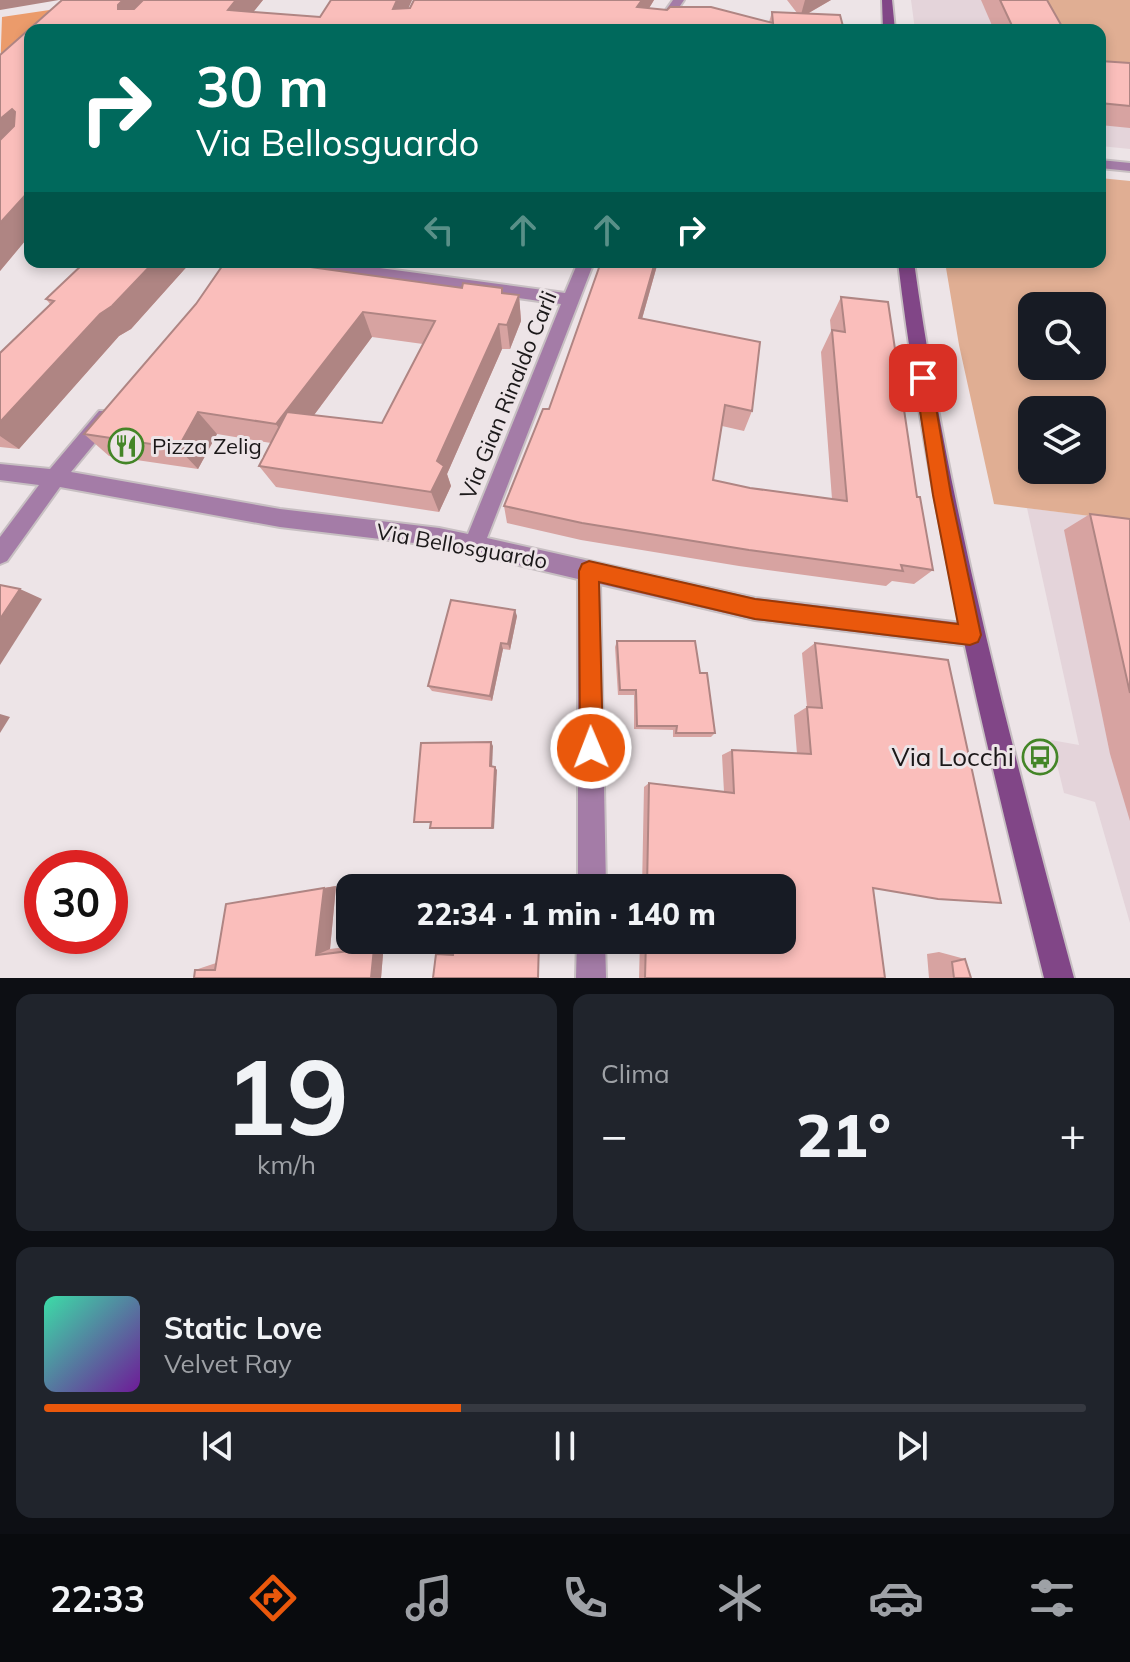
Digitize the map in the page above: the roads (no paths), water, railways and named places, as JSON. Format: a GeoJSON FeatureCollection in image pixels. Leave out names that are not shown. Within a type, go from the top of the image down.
{"type":"FeatureCollection","features":[{"type":"Feature","properties":{"kind":"main road"},"geometry":{"type":"LineString","coordinates":[[887,0],[889,24]]}},
{"type":"Feature","properties":{"kind":"main road"},"geometry":{"type":"LineString","coordinates":[[907,268],[942,495],[970,635],[1059,978]]}},
{"type":"Feature","properties":{"kind":"street"},"geometry":{"type":"LineString","coordinates":[[662,24],[679,0]]}},
{"type":"Feature","properties":{"kind":"street"},"geometry":{"type":"LineString","coordinates":[[1106,165],[1130,167]]}},
{"type":"Feature","properties":{"kind":"street"},"geometry":{"type":"LineString","coordinates":[[339,268],[571,300]]}},
{"type":"Feature","properties":{"kind":"street","name":"Via Gian Rinaldo Carli"},"geometry":{"type":"LineString","coordinates":[[474,545],[584,268]]}},
{"type":"Feature","properties":{"kind":"street"},"geometry":{"type":"LineString","coordinates":[[0,554],[55,478],[122,397]]}},
{"type":"Feature","properties":{"kind":"street","name":"Via Bellosguardo"},"geometry":{"type":"LineString","coordinates":[[0,472],[55,478],[280,518],[439,537],[755,609],[970,635]]}},
{"type":"Feature","properties":{"kind":"street"},"geometry":{"type":"LineString","coordinates":[[589,571],[592,874]]}},
{"type":"Feature","properties":{"kind":"street"},"geometry":{"type":"LineString","coordinates":[[591,954],[591,978]]}},
{"type":"Feature","properties":{"kind":"place","name":"Pizza Zelig"},"geometry":{"type":"Point","coordinates":[126,446]}},
{"type":"Feature","properties":{"kind":"place","name":"Via Locchi"},"geometry":{"type":"Point","coordinates":[1040,757]}}]}
